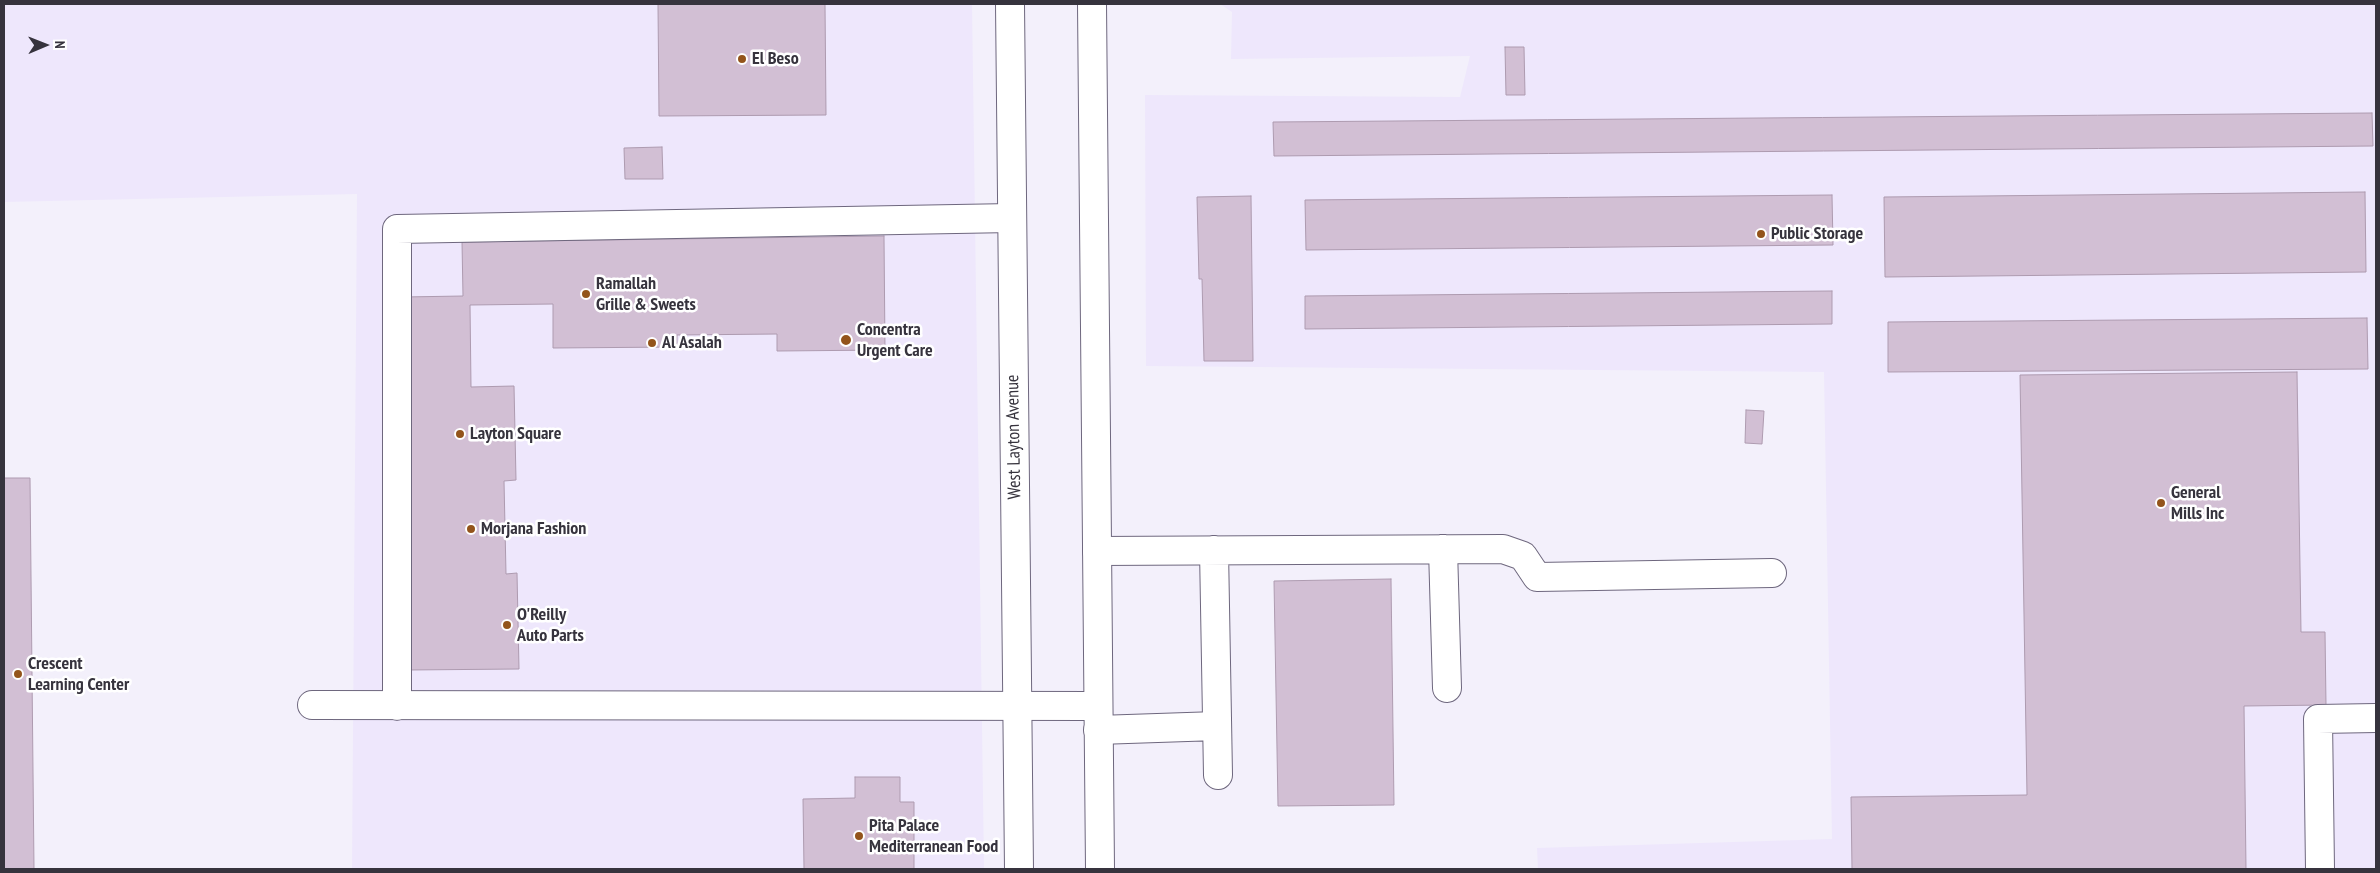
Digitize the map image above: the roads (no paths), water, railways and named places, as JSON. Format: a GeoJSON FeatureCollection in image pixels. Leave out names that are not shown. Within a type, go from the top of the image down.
{"type":"FeatureCollection","features":[{"type":"Feature","properties":{"kind":"main road","name":"West Layton Avenue"},"geometry":{"type":"LineString","coordinates":[[1010,4],[1019,869]]}},
{"type":"Feature","properties":{"kind":"main road"},"geometry":{"type":"LineString","coordinates":[[1092,4],[1100,869]]}},
{"type":"Feature","properties":{"kind":"main road"},"geometry":{"type":"LineString","coordinates":[[397,706],[397,229],[1012,218]]}},
{"type":"Feature","properties":{"kind":"main road"},"geometry":{"type":"LineString","coordinates":[[1443,549],[1447,688]]}},
{"type":"Feature","properties":{"kind":"main road"},"geometry":{"type":"LineString","coordinates":[[1096,551],[1503,549],[1524,556],[1537,577],[1772,573]]}},
{"type":"Feature","properties":{"kind":"main road"},"geometry":{"type":"LineString","coordinates":[[1214,550],[1218,775]]}},
{"type":"Feature","properties":{"kind":"main road"},"geometry":{"type":"LineString","coordinates":[[312,705],[1017,705],[1098,718],[1218,726]]}},
{"type":"Feature","properties":{"kind":"main road"},"geometry":{"type":"LineString","coordinates":[[2320,869],[2318,719],[2376,718]]}},
{"type":"Feature","properties":{"kind":"place","name":"El Beso"},"geometry":{"type":"Point","coordinates":[742,59]}},
{"type":"Feature","properties":{"kind":"place","name":"Public Storage"},"geometry":{"type":"Point","coordinates":[1761,234]}},
{"type":"Feature","properties":{"kind":"place","name":"Ramallah Grille & Sweets"},"geometry":{"type":"Point","coordinates":[586,294]}},
{"type":"Feature","properties":{"kind":"place","name":"Concentra Urgent Care"},"geometry":{"type":"Point","coordinates":[846,340]}},
{"type":"Feature","properties":{"kind":"place","name":"Al Asalah"},"geometry":{"type":"Point","coordinates":[652,343]}},
{"type":"Feature","properties":{"kind":"place","name":"Layton Square"},"geometry":{"type":"Point","coordinates":[460,434]}},
{"type":"Feature","properties":{"kind":"place","name":"General Mills Inc"},"geometry":{"type":"Point","coordinates":[2161,503]}},
{"type":"Feature","properties":{"kind":"place","name":"Morjana Fashion"},"geometry":{"type":"Point","coordinates":[471,529]}},
{"type":"Feature","properties":{"kind":"place","name":"O'Reilly Auto Parts"},"geometry":{"type":"Point","coordinates":[507,625]}},
{"type":"Feature","properties":{"kind":"place","name":"Crescent Learning Center"},"geometry":{"type":"Point","coordinates":[18,674]}},
{"type":"Feature","properties":{"kind":"place","name":"Pita Palace Mediterranean Food"},"geometry":{"type":"Point","coordinates":[859,836]}}]}
